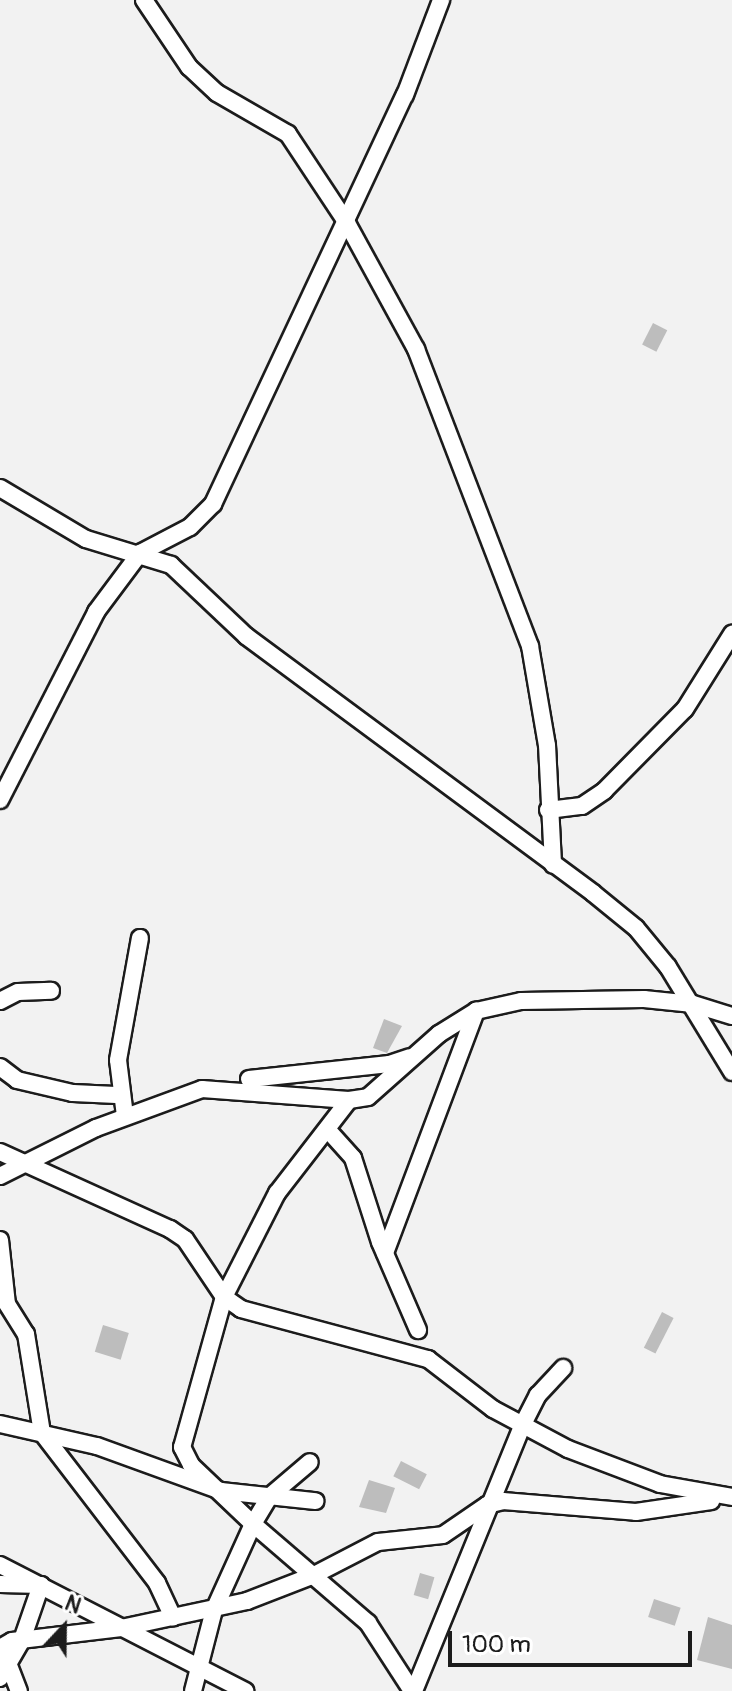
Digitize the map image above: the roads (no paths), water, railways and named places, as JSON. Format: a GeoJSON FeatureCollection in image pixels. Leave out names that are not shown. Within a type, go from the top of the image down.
{"type":"FeatureCollection","features":[{"type":"Feature","properties":{"kind":"street"},"geometry":{"type":"LineString","coordinates":[[144,0],[189,67],[217,93],[288,134],[347,223],[416,349],[518,607],[541,690],[553,865]]}},
{"type":"Feature","properties":{"kind":"street"},"geometry":{"type":"LineString","coordinates":[[0,800],[80,640],[140,553],[190,527],[213,504],[347,223],[441,0]]}},
{"type":"Feature","properties":{"kind":"street"},"geometry":{"type":"LineString","coordinates":[[0,488],[64,529],[171,565],[246,636],[636,928],[693,1004],[732,1072]]}},
{"type":"Feature","properties":{"kind":"street"},"geometry":{"type":"LineString","coordinates":[[548,810],[582,806],[604,791],[685,709],[732,634]]}},
{"type":"Feature","properties":{"kind":"street"},"geometry":{"type":"LineString","coordinates":[[125,1116],[118,1060],[140,938]]}},
{"type":"Feature","properties":{"kind":"street"},"geometry":{"type":"LineString","coordinates":[[0,1001],[18,992],[51,991]]}},
{"type":"Feature","properties":{"kind":"street"},"geometry":{"type":"LineString","coordinates":[[0,1176],[125,1116],[202,1089],[349,1100],[368,1097],[416,1055],[476,1011],[521,1001],[644,999],[693,1004],[732,1016]]}},
{"type":"Feature","properties":{"kind":"street"},"geometry":{"type":"LineString","coordinates":[[385,1253],[476,1011]]}},
{"type":"Feature","properties":{"kind":"street"},"geometry":{"type":"LineString","coordinates":[[249,1079],[389,1064],[416,1055]]}},
{"type":"Feature","properties":{"kind":"street"},"geometry":{"type":"LineString","coordinates":[[0,1067],[17,1080],[73,1093],[116,1095]]}},
{"type":"Feature","properties":{"kind":"street"},"geometry":{"type":"LineString","coordinates":[[349,1100],[277,1193],[224,1297],[182,1447],[191,1465],[253,1524],[368,1623],[413,1691]]}},
{"type":"Feature","properties":{"kind":"street"},"geometry":{"type":"LineString","coordinates":[[327,1129],[353,1158],[385,1253],[418,1330]]}},
{"type":"Feature","properties":{"kind":"street"},"geometry":{"type":"LineString","coordinates":[[0,1152],[177,1234],[224,1297],[261,1315],[428,1359],[522,1426],[660,1484],[732,1498]]}},
{"type":"Feature","properties":{"kind":"street"},"geometry":{"type":"LineString","coordinates":[[0,1240],[7,1304],[26,1334],[42,1433],[157,1583],[173,1617]]}},
{"type":"Feature","properties":{"kind":"street"},"geometry":{"type":"LineString","coordinates":[[413,1691],[522,1426],[538,1395],[563,1368]]}},
{"type":"Feature","properties":{"kind":"street"},"geometry":{"type":"LineString","coordinates":[[0,1424],[97,1446],[221,1491],[315,1501]]}},
{"type":"Feature","properties":{"kind":"street"},"geometry":{"type":"LineString","coordinates":[[193,1691],[214,1610],[253,1524],[270,1496],[310,1462]]}},
{"type":"Feature","properties":{"kind":"street"},"geometry":{"type":"LineString","coordinates":[[2,1650],[22,1640],[121,1628],[214,1610],[314,1575],[378,1542],[443,1535],[487,1505],[503,1501],[636,1512],[732,1498]]}},
{"type":"Feature","properties":{"kind":"street"},"geometry":{"type":"LineString","coordinates":[[0,1565],[245,1691]]}},
{"type":"Feature","properties":{"kind":"street"},"geometry":{"type":"LineString","coordinates":[[0,1584],[41,1585]]}},
{"type":"Feature","properties":{"kind":"street"},"geometry":{"type":"LineString","coordinates":[[22,1640],[41,1585]]}},
{"type":"Feature","properties":{"kind":"street"},"geometry":{"type":"LineString","coordinates":[[0,1678],[2,1650]]}},
{"type":"Feature","properties":{"kind":"street"},"geometry":{"type":"LineString","coordinates":[[2,1650],[19,1691]]}}]}
